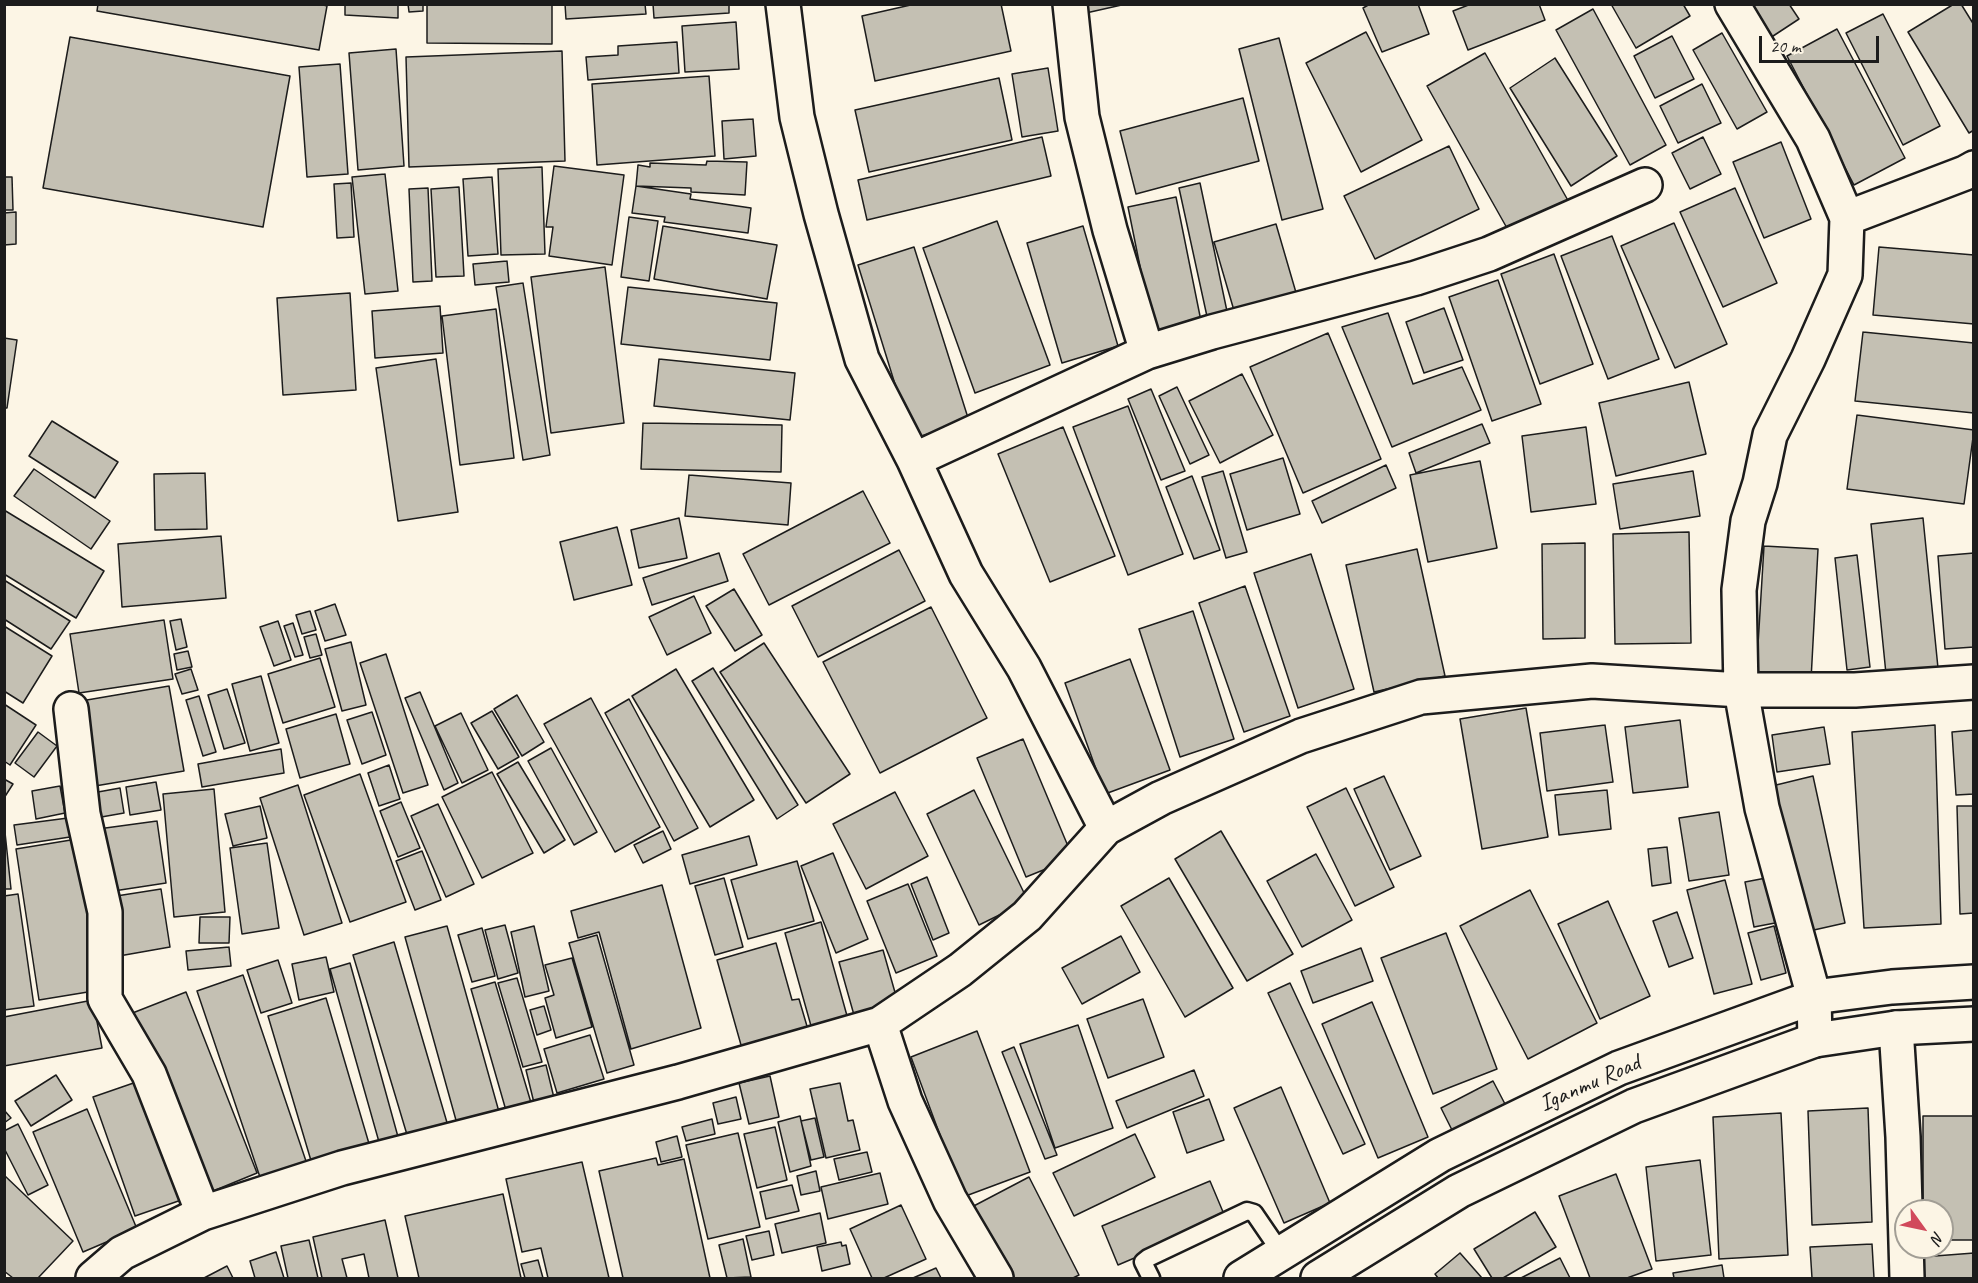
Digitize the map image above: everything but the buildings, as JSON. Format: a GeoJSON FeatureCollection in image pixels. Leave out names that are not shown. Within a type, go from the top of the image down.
{"type":"FeatureCollection","features":[{"type":"Feature","properties":{"kind":"street"},"geometry":{"type":"LineString","coordinates":[[783,4],[797,117],[821,214],[862,359],[914,460],[966,574],[1024,668],[1106,828]]}},
{"type":"Feature","properties":{"kind":"street"},"geometry":{"type":"LineString","coordinates":[[1070,4],[1082,117],[1110,230],[1147,352]]}},
{"type":"Feature","properties":{"kind":"street"},"geometry":{"type":"LineString","coordinates":[[1732,4],[1813,140],[1847,218],[1845,275],[1808,359],[1770,435],[1760,483],[1748,520],[1739,590],[1741,690],[1762,808],[1814,997],[1815,1040]]}},
{"type":"Feature","properties":{"kind":"street"},"geometry":{"type":"LineString","coordinates":[[1847,218],[1974,168]]}},
{"type":"Feature","properties":{"kind":"street"},"geometry":{"type":"LineString","coordinates":[[914,460],[1147,352],[1212,332],[1416,278],[1489,254],[1645,185]]}},
{"type":"Feature","properties":{"kind":"street"},"geometry":{"type":"LineString","coordinates":[[93,1278],[122,1253],[203,1213],[342,1168],[678,1082],[880,1024],[960,970],[1027,916],[1106,828],[1161,798],[1301,736],[1421,697],[1592,681],[1741,690],[1855,690],[1974,682]]}},
{"type":"Feature","properties":{"kind":"street"},"geometry":{"type":"LineString","coordinates":[[71,709],[83,814],[105,912],[105,999],[149,1074],[203,1213]]}},
{"type":"Feature","properties":{"kind":"street","name":"Iganmu Road"},"geometry":{"type":"LineString","coordinates":[[1241,1278],[1440,1155],[1618,1068],[1814,997],[1892,987],[1974,982]]}},
{"type":"Feature","properties":{"kind":"street"},"geometry":{"type":"LineString","coordinates":[[880,1024],[905,1101],[950,1200],[996,1278]]}},
{"type":"Feature","properties":{"kind":"street","name":"Iganmu Road"},"geometry":{"type":"LineString","coordinates":[[1318,1278],[1459,1191],[1634,1106],[1815,1040],[1896,1028],[1974,1024]]}},
{"type":"Feature","properties":{"kind":"street"},"geometry":{"type":"LineString","coordinates":[[1896,1028],[1903,1137],[1906,1278]]}},
{"type":"Feature","properties":{"kind":"lane"},"geometry":{"type":"LineString","coordinates":[[1151,1278],[1143,1263],[1148,1258],[1247,1211],[1254,1213],[1282,1254]]}}]}
